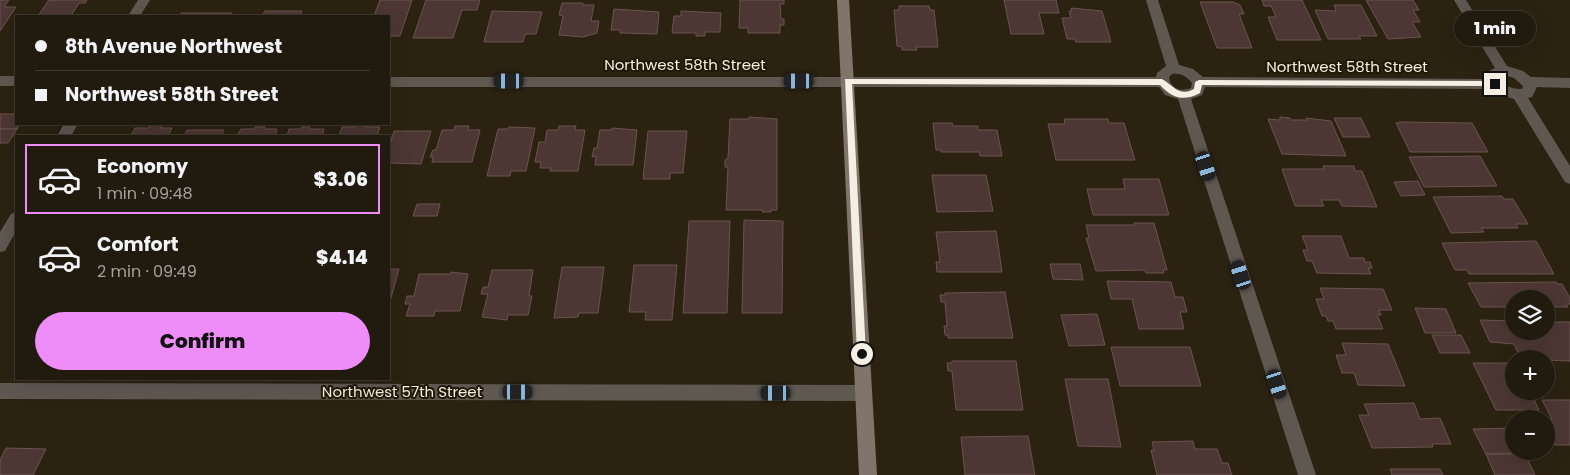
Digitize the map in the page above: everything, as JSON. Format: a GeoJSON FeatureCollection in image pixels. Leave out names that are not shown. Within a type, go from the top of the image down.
{"type":"FeatureCollection","features":[{"type":"Feature","properties":{"kind":"main road"},"geometry":{"type":"LineString","coordinates":[[844,0],[868,475]]}},
{"type":"Feature","properties":{"kind":"street"},"geometry":{"type":"LineString","coordinates":[[135,15],[144,0]]}},
{"type":"Feature","properties":{"kind":"street"},"geometry":{"type":"LineString","coordinates":[[1152,0],[1174,69]]}},
{"type":"Feature","properties":{"kind":"street"},"geometry":{"type":"LineString","coordinates":[[1460,0],[1503,70]]}},
{"type":"Feature","properties":{"kind":"street"},"geometry":{"type":"LineString","coordinates":[[1174,69],[1186,71],[1196,78],[1199,82],[1197,91],[1188,96],[1171,92],[1162,82],[1162,76],[1164,73],[1174,69]]}},
{"type":"Feature","properties":{"kind":"street"},"geometry":{"type":"LineString","coordinates":[[1528,82],[1529,90],[1527,93],[1519,95],[1506,92],[1495,84],[1492,77],[1503,70],[1519,74],[1528,82],[1570,83]]}},
{"type":"Feature","properties":{"kind":"street"},"geometry":{"type":"LineString","coordinates":[[0,80],[15,81]]}},
{"type":"Feature","properties":{"kind":"street","name":"Northwest 58th Street"},"geometry":{"type":"LineString","coordinates":[[390,82],[1162,82]]}},
{"type":"Feature","properties":{"kind":"street","name":"Northwest 58th Street"},"geometry":{"type":"LineString","coordinates":[[1199,82],[1495,84]]}},
{"type":"Feature","properties":{"kind":"street"},"geometry":{"type":"LineString","coordinates":[[1519,95],[1570,178]]}},
{"type":"Feature","properties":{"kind":"street"},"geometry":{"type":"LineString","coordinates":[[1183,96],[1306,475]]}},
{"type":"Feature","properties":{"kind":"street"},"geometry":{"type":"LineString","coordinates":[[0,246],[15,220]]}},
{"type":"Feature","properties":{"kind":"street","name":"Northwest 57th Street"},"geometry":{"type":"LineString","coordinates":[[0,391],[864,393]]}},
{"type":"Feature","properties":{"kind":"building"},"geometry":{"type":"Polygon","coordinates":[[[0,0],[9,0],[4,7],[16,7],[0,31],[0,0]]]}},
{"type":"Feature","properties":{"kind":"building"},"geometry":{"type":"Polygon","coordinates":[[[87,0],[85,3],[79,3],[72,15],[39,15],[48,1],[87,0]]]}},
{"type":"Feature","properties":{"kind":"building"},"geometry":{"type":"Polygon","coordinates":[[[380,0],[412,0],[400,36],[390,36],[390,15],[374,15],[380,0]]]}},
{"type":"Feature","properties":{"kind":"building"},"geometry":{"type":"Polygon","coordinates":[[[426,0],[480,0],[477,10],[462,10],[453,38],[413,38],[426,0]]]}},
{"type":"Feature","properties":{"kind":"building"},"geometry":{"type":"Polygon","coordinates":[[[740,0],[784,0],[784,4],[780,4],[781,19],[784,19],[784,25],[780,25],[780,33],[748,33],[748,28],[739,28],[740,0]]]}},
{"type":"Feature","properties":{"kind":"building"},"geometry":{"type":"Polygon","coordinates":[[[1004,0],[1056,0],[1059,13],[1039,13],[1044,34],[1011,34],[1004,0]]]}},
{"type":"Feature","properties":{"kind":"building"},"geometry":{"type":"Polygon","coordinates":[[[1262,0],[1302,0],[1321,40],[1277,40],[1268,17],[1276,17],[1271,6],[1264,6],[1262,0]]]}},
{"type":"Feature","properties":{"kind":"building"},"geometry":{"type":"Polygon","coordinates":[[[1366,0],[1413,0],[1419,10],[1413,10],[1420,22],[1412,22],[1421,37],[1388,39],[1366,0]]]}},
{"type":"Feature","properties":{"kind":"building"},"geometry":{"type":"Polygon","coordinates":[[[1200,2],[1233,2],[1240,5],[1244,14],[1239,14],[1252,48],[1217,48],[1200,2]]]}},
{"type":"Feature","properties":{"kind":"building"},"geometry":{"type":"Polygon","coordinates":[[[562,3],[594,5],[591,21],[599,21],[597,33],[583,37],[559,35],[563,16],[559,15],[562,3]]]}},
{"type":"Feature","properties":{"kind":"building"},"geometry":{"type":"Polygon","coordinates":[[[1334,5],[1361,5],[1377,36],[1359,36],[1361,39],[1328,39],[1315,10],[1336,11],[1334,5]]]}},
{"type":"Feature","properties":{"kind":"building"},"geometry":{"type":"Polygon","coordinates":[[[899,6],[929,6],[930,10],[934,10],[938,47],[916,47],[917,50],[902,50],[902,47],[897,46],[894,10],[899,10],[899,6]]]}},
{"type":"Feature","properties":{"kind":"building"},"geometry":{"type":"Polygon","coordinates":[[[1071,8],[1102,11],[1111,42],[1076,42],[1075,39],[1067,39],[1062,18],[1071,18],[1069,11],[1072,11],[1071,8]]]}},
{"type":"Feature","properties":{"kind":"building"},"geometry":{"type":"Polygon","coordinates":[[[614,9],[659,12],[657,34],[620,33],[620,30],[611,30],[614,9]]]}},
{"type":"Feature","properties":{"kind":"building"},"geometry":{"type":"Polygon","coordinates":[[[265,11],[302,11],[300,15],[263,15],[265,11]]]}},
{"type":"Feature","properties":{"kind":"building"},"geometry":{"type":"Polygon","coordinates":[[[492,11],[542,12],[536,34],[525,34],[523,42],[484,42],[492,11]]]}},
{"type":"Feature","properties":{"kind":"building"},"geometry":{"type":"Polygon","coordinates":[[[681,11],[721,13],[720,32],[705,32],[705,36],[696,36],[696,33],[672,33],[674,16],[681,16],[681,11]]]}},
{"type":"Feature","properties":{"kind":"building"},"geometry":{"type":"Polygon","coordinates":[[[181,13],[232,13],[231,15],[180,15],[181,13]]]}},
{"type":"Feature","properties":{"kind":"building"},"geometry":{"type":"Polygon","coordinates":[[[0,114],[15,114],[15,125],[19,125],[17,129],[0,129],[0,114]]]}},
{"type":"Feature","properties":{"kind":"building"},"geometry":{"type":"Polygon","coordinates":[[[749,117],[777,119],[777,210],[771,210],[771,212],[762,212],[762,210],[726,210],[728,167],[725,167],[725,160],[728,158],[730,119],[749,119],[749,117]]]}},
{"type":"Feature","properties":{"kind":"building"},"geometry":{"type":"Polygon","coordinates":[[[1280,117],[1290,118],[1291,120],[1307,120],[1306,118],[1331,121],[1346,156],[1282,154],[1268,119],[1280,120],[1280,117]]]}},
{"type":"Feature","properties":{"kind":"building"},"geometry":{"type":"Polygon","coordinates":[[[1334,118],[1361,118],[1370,137],[1343,137],[1334,118]]]}},
{"type":"Feature","properties":{"kind":"building"},"geometry":{"type":"Polygon","coordinates":[[[1064,119],[1108,119],[1109,123],[1124,123],[1135,160],[1056,160],[1048,124],[1065,124],[1064,119]]]}},
{"type":"Feature","properties":{"kind":"building"},"geometry":{"type":"Polygon","coordinates":[[[933,123],[952,123],[953,126],[978,126],[978,130],[997,130],[1002,156],[980,156],[979,152],[941,152],[941,150],[936,150],[933,123]]]}},
{"type":"Feature","properties":{"kind":"building"},"geometry":{"type":"Polygon","coordinates":[[[1396,123],[1472,123],[1488,152],[1410,152],[1396,123]]]}},
{"type":"Feature","properties":{"kind":"building"},"geometry":{"type":"Polygon","coordinates":[[[150,125],[163,125],[161,128],[172,128],[168,135],[132,135],[135,128],[149,128],[150,125]]]}},
{"type":"Feature","properties":{"kind":"building"},"geometry":{"type":"Polygon","coordinates":[[[356,125],[367,125],[366,127],[380,127],[377,135],[339,135],[342,127],[355,127],[356,125]]]}},
{"type":"Feature","properties":{"kind":"building"},"geometry":{"type":"Polygon","coordinates":[[[455,126],[469,126],[468,130],[480,130],[472,162],[432,162],[433,157],[430,157],[433,150],[436,150],[442,130],[454,130],[455,126]]]}},
{"type":"Feature","properties":{"kind":"building"},"geometry":{"type":"Polygon","coordinates":[[[559,126],[576,126],[575,130],[585,130],[578,171],[550,171],[551,168],[540,168],[541,162],[535,162],[539,142],[545,142],[547,130],[558,130],[559,126]]]}},
{"type":"Feature","properties":{"kind":"building"},"geometry":{"type":"Polygon","coordinates":[[[255,127],[265,127],[264,129],[277,129],[275,135],[238,135],[241,129],[254,129],[255,127]]]}},
{"type":"Feature","properties":{"kind":"building"},"geometry":{"type":"Polygon","coordinates":[[[302,127],[310,127],[309,129],[324,129],[322,135],[287,135],[289,129],[301,129],[302,127]]]}},
{"type":"Feature","properties":{"kind":"building"},"geometry":{"type":"Polygon","coordinates":[[[509,127],[535,128],[526,171],[511,171],[510,176],[487,176],[498,129],[508,129],[509,127]]]}},
{"type":"Feature","properties":{"kind":"building"},"geometry":{"type":"Polygon","coordinates":[[[612,128],[637,130],[633,165],[595,165],[596,156],[592,157],[594,148],[597,148],[600,130],[612,130],[612,128]]]}},
{"type":"Feature","properties":{"kind":"building"},"geometry":{"type":"Polygon","coordinates":[[[0,129],[17,129],[8,143],[0,143],[0,129]]]}},
{"type":"Feature","properties":{"kind":"building"},"geometry":{"type":"Polygon","coordinates":[[[187,130],[224,130],[222,135],[184,135],[187,130]]]}},
{"type":"Feature","properties":{"kind":"building"},"geometry":{"type":"Polygon","coordinates":[[[394,131],[431,131],[421,164],[390,163],[390,145],[394,131]]]}},
{"type":"Feature","properties":{"kind":"building"},"geometry":{"type":"Polygon","coordinates":[[[648,131],[687,131],[683,173],[670,173],[670,179],[643,179],[648,131]]]}},
{"type":"Feature","properties":{"kind":"building"},"geometry":{"type":"Polygon","coordinates":[[[1480,156],[1497,186],[1424,187],[1409,157],[1480,156]]]}},
{"type":"Feature","properties":{"kind":"building"},"geometry":{"type":"Polygon","coordinates":[[[1323,166],[1354,166],[1355,171],[1362,171],[1377,207],[1342,206],[1339,200],[1321,200],[1324,206],[1295,206],[1282,169],[1324,169],[1323,166]]]}},
{"type":"Feature","properties":{"kind":"building"},"geometry":{"type":"Polygon","coordinates":[[[932,175],[986,175],[993,211],[937,212],[932,175]]]}},
{"type":"Feature","properties":{"kind":"building"},"geometry":{"type":"Polygon","coordinates":[[[1123,179],[1159,179],[1169,215],[1093,215],[1087,189],[1125,189],[1123,179]]]}},
{"type":"Feature","properties":{"kind":"building"},"geometry":{"type":"Polygon","coordinates":[[[1418,181],[1425,195],[1401,196],[1394,182],[1418,181]]]}},
{"type":"Feature","properties":{"kind":"building"},"geometry":{"type":"Polygon","coordinates":[[[1502,196],[1504,199],[1513,199],[1528,224],[1516,224],[1518,228],[1481,228],[1484,232],[1451,233],[1433,197],[1502,196]]]}},
{"type":"Feature","properties":{"kind":"building"},"geometry":{"type":"Polygon","coordinates":[[[417,204],[440,204],[437,216],[413,216],[417,204]]]}},
{"type":"Feature","properties":{"kind":"building"},"geometry":{"type":"Polygon","coordinates":[[[744,220],[783,221],[782,313],[742,313],[744,220]]]}},
{"type":"Feature","properties":{"kind":"building"},"geometry":{"type":"Polygon","coordinates":[[[689,221],[730,221],[727,313],[683,313],[689,221]]]}},
{"type":"Feature","properties":{"kind":"building"},"geometry":{"type":"Polygon","coordinates":[[[1134,223],[1154,223],[1167,270],[1163,270],[1164,273],[1146,273],[1145,270],[1096,271],[1086,238],[1089,238],[1086,225],[1134,225],[1134,223]]]}},
{"type":"Feature","properties":{"kind":"building"},"geometry":{"type":"Polygon","coordinates":[[[996,231],[1002,272],[937,272],[936,262],[940,262],[936,232],[996,231]]]}},
{"type":"Feature","properties":{"kind":"building"},"geometry":{"type":"Polygon","coordinates":[[[1302,236],[1341,236],[1349,258],[1364,258],[1365,262],[1370,262],[1372,268],[1368,268],[1371,274],[1317,273],[1312,261],[1307,261],[1303,250],[1308,250],[1302,236]]]}},
{"type":"Feature","properties":{"kind":"building"},"geometry":{"type":"Polygon","coordinates":[[[1536,241],[1554,274],[1469,274],[1467,270],[1455,270],[1442,243],[1536,241]]]}},
{"type":"Feature","properties":{"kind":"building"},"geometry":{"type":"Polygon","coordinates":[[[1050,264],[1080,264],[1083,280],[1053,279],[1050,264]]]}},
{"type":"Feature","properties":{"kind":"building"},"geometry":{"type":"Polygon","coordinates":[[[634,265],[677,265],[672,320],[645,320],[646,312],[629,312],[634,265]]]}},
{"type":"Feature","properties":{"kind":"building"},"geometry":{"type":"Polygon","coordinates":[[[562,267],[604,267],[598,313],[579,313],[578,317],[554,318],[562,267]]]}},
{"type":"Feature","properties":{"kind":"building"},"geometry":{"type":"Polygon","coordinates":[[[390,269],[399,269],[390,301],[390,269]]]}},
{"type":"Feature","properties":{"kind":"building"},"geometry":{"type":"Polygon","coordinates":[[[492,270],[533,270],[529,296],[532,296],[528,315],[508,315],[507,320],[482,317],[488,294],[481,294],[483,287],[488,287],[492,270]]]}},
{"type":"Feature","properties":{"kind":"building"},"geometry":{"type":"Polygon","coordinates":[[[451,272],[468,274],[460,311],[435,311],[434,316],[406,316],[410,304],[405,304],[407,296],[414,296],[419,274],[450,274],[451,272]]]}},
{"type":"Feature","properties":{"kind":"building"},"geometry":{"type":"Polygon","coordinates":[[[1107,281],[1171,282],[1175,297],[1183,297],[1187,312],[1180,312],[1184,329],[1139,329],[1132,299],[1111,299],[1107,281]]]}},
{"type":"Feature","properties":{"kind":"building"},"geometry":{"type":"Polygon","coordinates":[[[1556,282],[1557,284],[1562,284],[1570,298],[1570,304],[1566,304],[1568,307],[1555,307],[1555,290],[1505,290],[1505,307],[1481,307],[1468,283],[1556,282]]]}},
{"type":"Feature","properties":{"kind":"building"},"geometry":{"type":"Polygon","coordinates":[[[1320,288],[1383,289],[1392,310],[1379,310],[1381,315],[1377,315],[1383,329],[1336,329],[1333,321],[1328,321],[1326,316],[1322,316],[1316,299],[1324,299],[1320,288]]]}},
{"type":"Feature","properties":{"kind":"building"},"geometry":{"type":"Polygon","coordinates":[[[1005,292],[1013,338],[948,338],[948,335],[945,335],[944,326],[947,326],[945,302],[941,302],[940,295],[945,295],[945,293],[1005,292]]]}},
{"type":"Feature","properties":{"kind":"building"},"geometry":{"type":"Polygon","coordinates":[[[1415,308],[1446,309],[1456,333],[1425,333],[1415,308]]]}},
{"type":"Feature","properties":{"kind":"building"},"geometry":{"type":"Polygon","coordinates":[[[1097,314],[1105,345],[1069,346],[1061,315],[1097,314]]]}},
{"type":"Feature","properties":{"kind":"building"},"geometry":{"type":"Polygon","coordinates":[[[1480,320],[1505,321],[1505,340],[1555,340],[1555,322],[1570,322],[1570,361],[1555,360],[1555,350],[1517,350],[1514,344],[1490,342],[1480,320]]]}},
{"type":"Feature","properties":{"kind":"building"},"geometry":{"type":"Polygon","coordinates":[[[1432,335],[1461,335],[1470,353],[1440,353],[1432,335]]]}},
{"type":"Feature","properties":{"kind":"building"},"geometry":{"type":"Polygon","coordinates":[[[1342,343],[1388,344],[1405,386],[1358,385],[1354,373],[1342,373],[1336,355],[1346,355],[1342,343]]]}},
{"type":"Feature","properties":{"kind":"building"},"geometry":{"type":"Polygon","coordinates":[[[1111,347],[1190,347],[1201,386],[1120,386],[1111,347]]]}},
{"type":"Feature","properties":{"kind":"building"},"geometry":{"type":"Polygon","coordinates":[[[952,361],[1016,361],[1023,410],[956,410],[952,371],[948,371],[947,363],[952,363],[952,361]]]}},
{"type":"Feature","properties":{"kind":"building"},"geometry":{"type":"Polygon","coordinates":[[[1473,363],[1505,363],[1505,400],[1534,400],[1539,410],[1496,410],[1473,363]]]}},
{"type":"Feature","properties":{"kind":"building"},"geometry":{"type":"Polygon","coordinates":[[[1065,379],[1108,379],[1121,447],[1078,446],[1065,379]]]}},
{"type":"Feature","properties":{"kind":"building"},"geometry":{"type":"Polygon","coordinates":[[[1542,400],[1570,400],[1570,445],[1555,445],[1555,410],[1547,410],[1542,400]]]}},
{"type":"Feature","properties":{"kind":"building"},"geometry":{"type":"Polygon","coordinates":[[[1414,403],[1420,419],[1440,418],[1451,444],[1432,444],[1433,447],[1372,448],[1359,415],[1369,415],[1364,404],[1414,403]]]}},
{"type":"Feature","properties":{"kind":"building"},"geometry":{"type":"Polygon","coordinates":[[[1505,428],[1505,454],[1486,454],[1473,429],[1505,428]]]}},
{"type":"Feature","properties":{"kind":"building"},"geometry":{"type":"Polygon","coordinates":[[[1028,436],[1035,475],[965,475],[961,437],[1028,436]]]}},
{"type":"Feature","properties":{"kind":"building"},"geometry":{"type":"Polygon","coordinates":[[[1193,441],[1195,449],[1217,449],[1222,463],[1228,463],[1232,475],[1157,475],[1151,450],[1154,450],[1152,442],[1193,441]]]}},
{"type":"Feature","properties":{"kind":"building"},"geometry":{"type":"Polygon","coordinates":[[[6,448],[46,449],[33,475],[0,475],[0,460],[6,448]]]}},
{"type":"Feature","properties":{"kind":"building"},"geometry":{"type":"Polygon","coordinates":[[[1486,454],[1505,454],[1505,460],[1528,460],[1535,475],[1495,475],[1486,454]]]}},
{"type":"Feature","properties":{"kind":"building"},"geometry":{"type":"Polygon","coordinates":[[[1390,469],[1440,469],[1443,475],[1392,475],[1390,469]]]}},
{"type":"Feature","properties":{"kind":"route"},"geometry":{"type":"LineString","coordinates":[[862,354],[848,81],[1162,82],[1166,89],[1183,96],[1188,96],[1197,91],[1199,82],[1495,84]]}}]}
